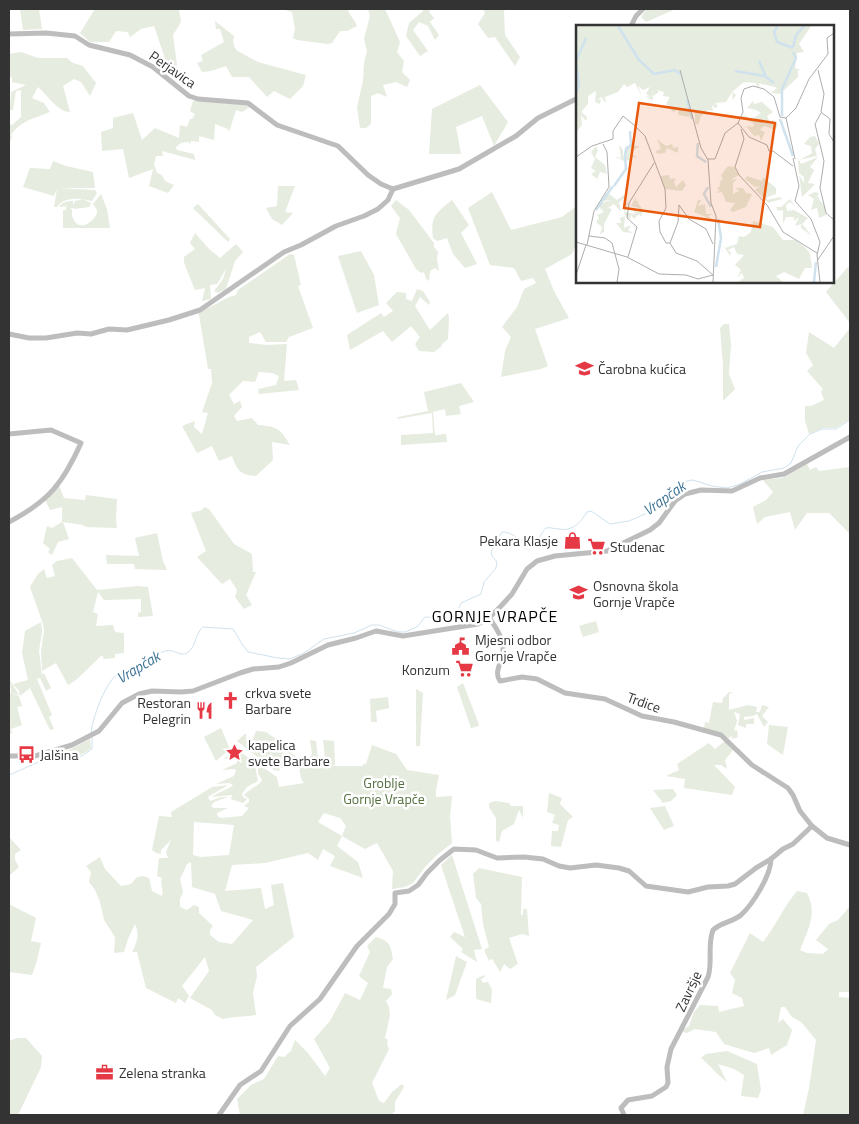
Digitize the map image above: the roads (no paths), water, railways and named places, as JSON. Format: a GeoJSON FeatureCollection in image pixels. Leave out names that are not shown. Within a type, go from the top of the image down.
{"type":"FeatureCollection","features":[{"type":"Feature","properties":{"kind":"street"},"geometry":{"type":"LineString","coordinates":[[632,25],[636,16],[643,9]]}},
{"type":"Feature","properties":{"kind":"street","name":"Perjavica"},"geometry":{"type":"LineString","coordinates":[[9,34],[46,33],[75,36],[90,45],[130,55],[153,67],[190,96],[198,99],[248,103],[277,125],[338,146],[368,175],[380,184],[393,189]]}},
{"type":"Feature","properties":{"kind":"street"},"geometry":{"type":"LineString","coordinates":[[9,334],[29,338],[46,338],[77,333],[91,334],[109,330],[127,330],[200,310],[284,252],[336,226],[378,209],[388,200],[393,189],[459,169],[516,136],[538,118],[576,99]]}},
{"type":"Feature","properties":{"kind":"street"},"geometry":{"type":"LineString","coordinates":[[9,434],[51,430],[81,443],[69,470],[56,487],[33,509],[9,522]]}},
{"type":"Feature","properties":{"kind":"street"},"geometry":{"type":"LineString","coordinates":[[9,756],[37,756],[68,747],[91,736],[104,727],[122,703],[138,694],[152,691],[193,691],[240,673],[291,663],[328,645],[376,631],[403,636],[472,626],[489,618],[512,594],[529,566],[541,560],[568,554],[600,552],[614,548],[650,530],[659,523],[675,500],[685,494],[701,490],[732,491],[760,478],[781,475],[850,437]]}},
{"type":"Feature","properties":{"kind":"street","name":"Trdice"},"geometry":{"type":"LineString","coordinates":[[489,618],[496,627],[502,644],[503,654],[497,673],[500,681],[522,677],[537,678],[565,694],[605,699],[642,716],[674,722],[720,735],[752,764],[786,785],[800,811],[812,826]]}},
{"type":"Feature","properties":{"kind":"street"},"geometry":{"type":"LineString","coordinates":[[219,1115],[237,1088],[261,1071],[287,1031],[320,998],[357,946],[389,914],[395,904],[395,893],[409,891],[418,885],[440,860],[454,849],[476,850],[497,858],[524,857],[543,859],[559,866],[570,868],[596,865],[619,868],[629,871],[646,886],[688,892],[708,887],[732,886],[797,841],[812,826],[827,838],[850,845]]}},
{"type":"Feature","properties":{"kind":"street","name":"Završje"},"geometry":{"type":"LineString","coordinates":[[624,1115],[621,1108],[625,1103],[633,1099],[657,1094],[667,1085],[667,1067],[671,1049],[708,977],[710,970],[709,948],[713,930],[722,923],[739,916],[746,909],[766,879],[772,859]]}},
{"type":"Feature","properties":{"kind":"waterway","name":"Vrapčak"},"geometry":{"type":"LineString","coordinates":[[91,734],[101,700],[115,676],[120,672],[143,666],[168,650],[182,654],[187,653],[192,648],[198,633],[203,627],[233,629],[248,652],[290,659],[304,653],[324,639],[354,633],[372,625],[405,632],[417,627],[425,617],[443,620],[451,618],[455,616],[461,603],[481,594],[484,582],[496,568],[497,562],[491,552],[502,532],[531,542],[538,539],[546,528],[564,530],[572,528],[579,523],[587,512],[591,511],[610,524],[629,521],[645,514],[672,488],[687,481],[693,480],[727,488],[740,484],[762,472],[784,468],[791,463],[798,446],[810,434],[822,429],[836,429],[850,420]]}},
{"type":"Feature","properties":{"kind":"waterway","name":"Vrapčak"},"geometry":{"type":"LineString","coordinates":[[9,775],[41,761],[82,756],[92,749],[92,738]]}},
{"type":"Feature","properties":{"kind":"place","name":"Čarobna kućica"},"geometry":{"type":"Point","coordinates":[584,368]}},
{"type":"Feature","properties":{"kind":"place","name":"Pekara Klasje"},"geometry":{"type":"Point","coordinates":[572,540]}},
{"type":"Feature","properties":{"kind":"place","name":"Studenac"},"geometry":{"type":"Point","coordinates":[596,546]}},
{"type":"Feature","properties":{"kind":"place","name":"Osnovna škola Gornje Vrapče"},"geometry":{"type":"Point","coordinates":[579,593]}},
{"type":"Feature","properties":{"kind":"place","name":"Mjesni odbor Gornje Vrapče"},"geometry":{"type":"Point","coordinates":[461,647]}},
{"type":"Feature","properties":{"kind":"place","name":"Konzum"},"geometry":{"type":"Point","coordinates":[464,669]}},
{"type":"Feature","properties":{"kind":"place","name":"crkva svete Barbare"},"geometry":{"type":"Point","coordinates":[231,700]}},
{"type":"Feature","properties":{"kind":"place","name":"Restoran Pelegrin"},"geometry":{"type":"Point","coordinates":[205,710]}},
{"type":"Feature","properties":{"kind":"place","name":"kapelica svete Barbare"},"geometry":{"type":"Point","coordinates":[234,752]}},
{"type":"Feature","properties":{"kind":"place","name":"Jalšina"},"geometry":{"type":"Point","coordinates":[26,754]}},
{"type":"Feature","properties":{"kind":"place","name":"Zelena stranka"},"geometry":{"type":"Point","coordinates":[105,1072]}},
{"type":"Feature","properties":{"kind":"district","name":"GORNJE VRAPČE"},"geometry":{"type":"Point","coordinates":[495,616]}},
{"type":"Feature","properties":{"kind":"park label","name":"Groblje Gornje Vrapče"},"geometry":{"type":"Point","coordinates":[384,790]}}]}
